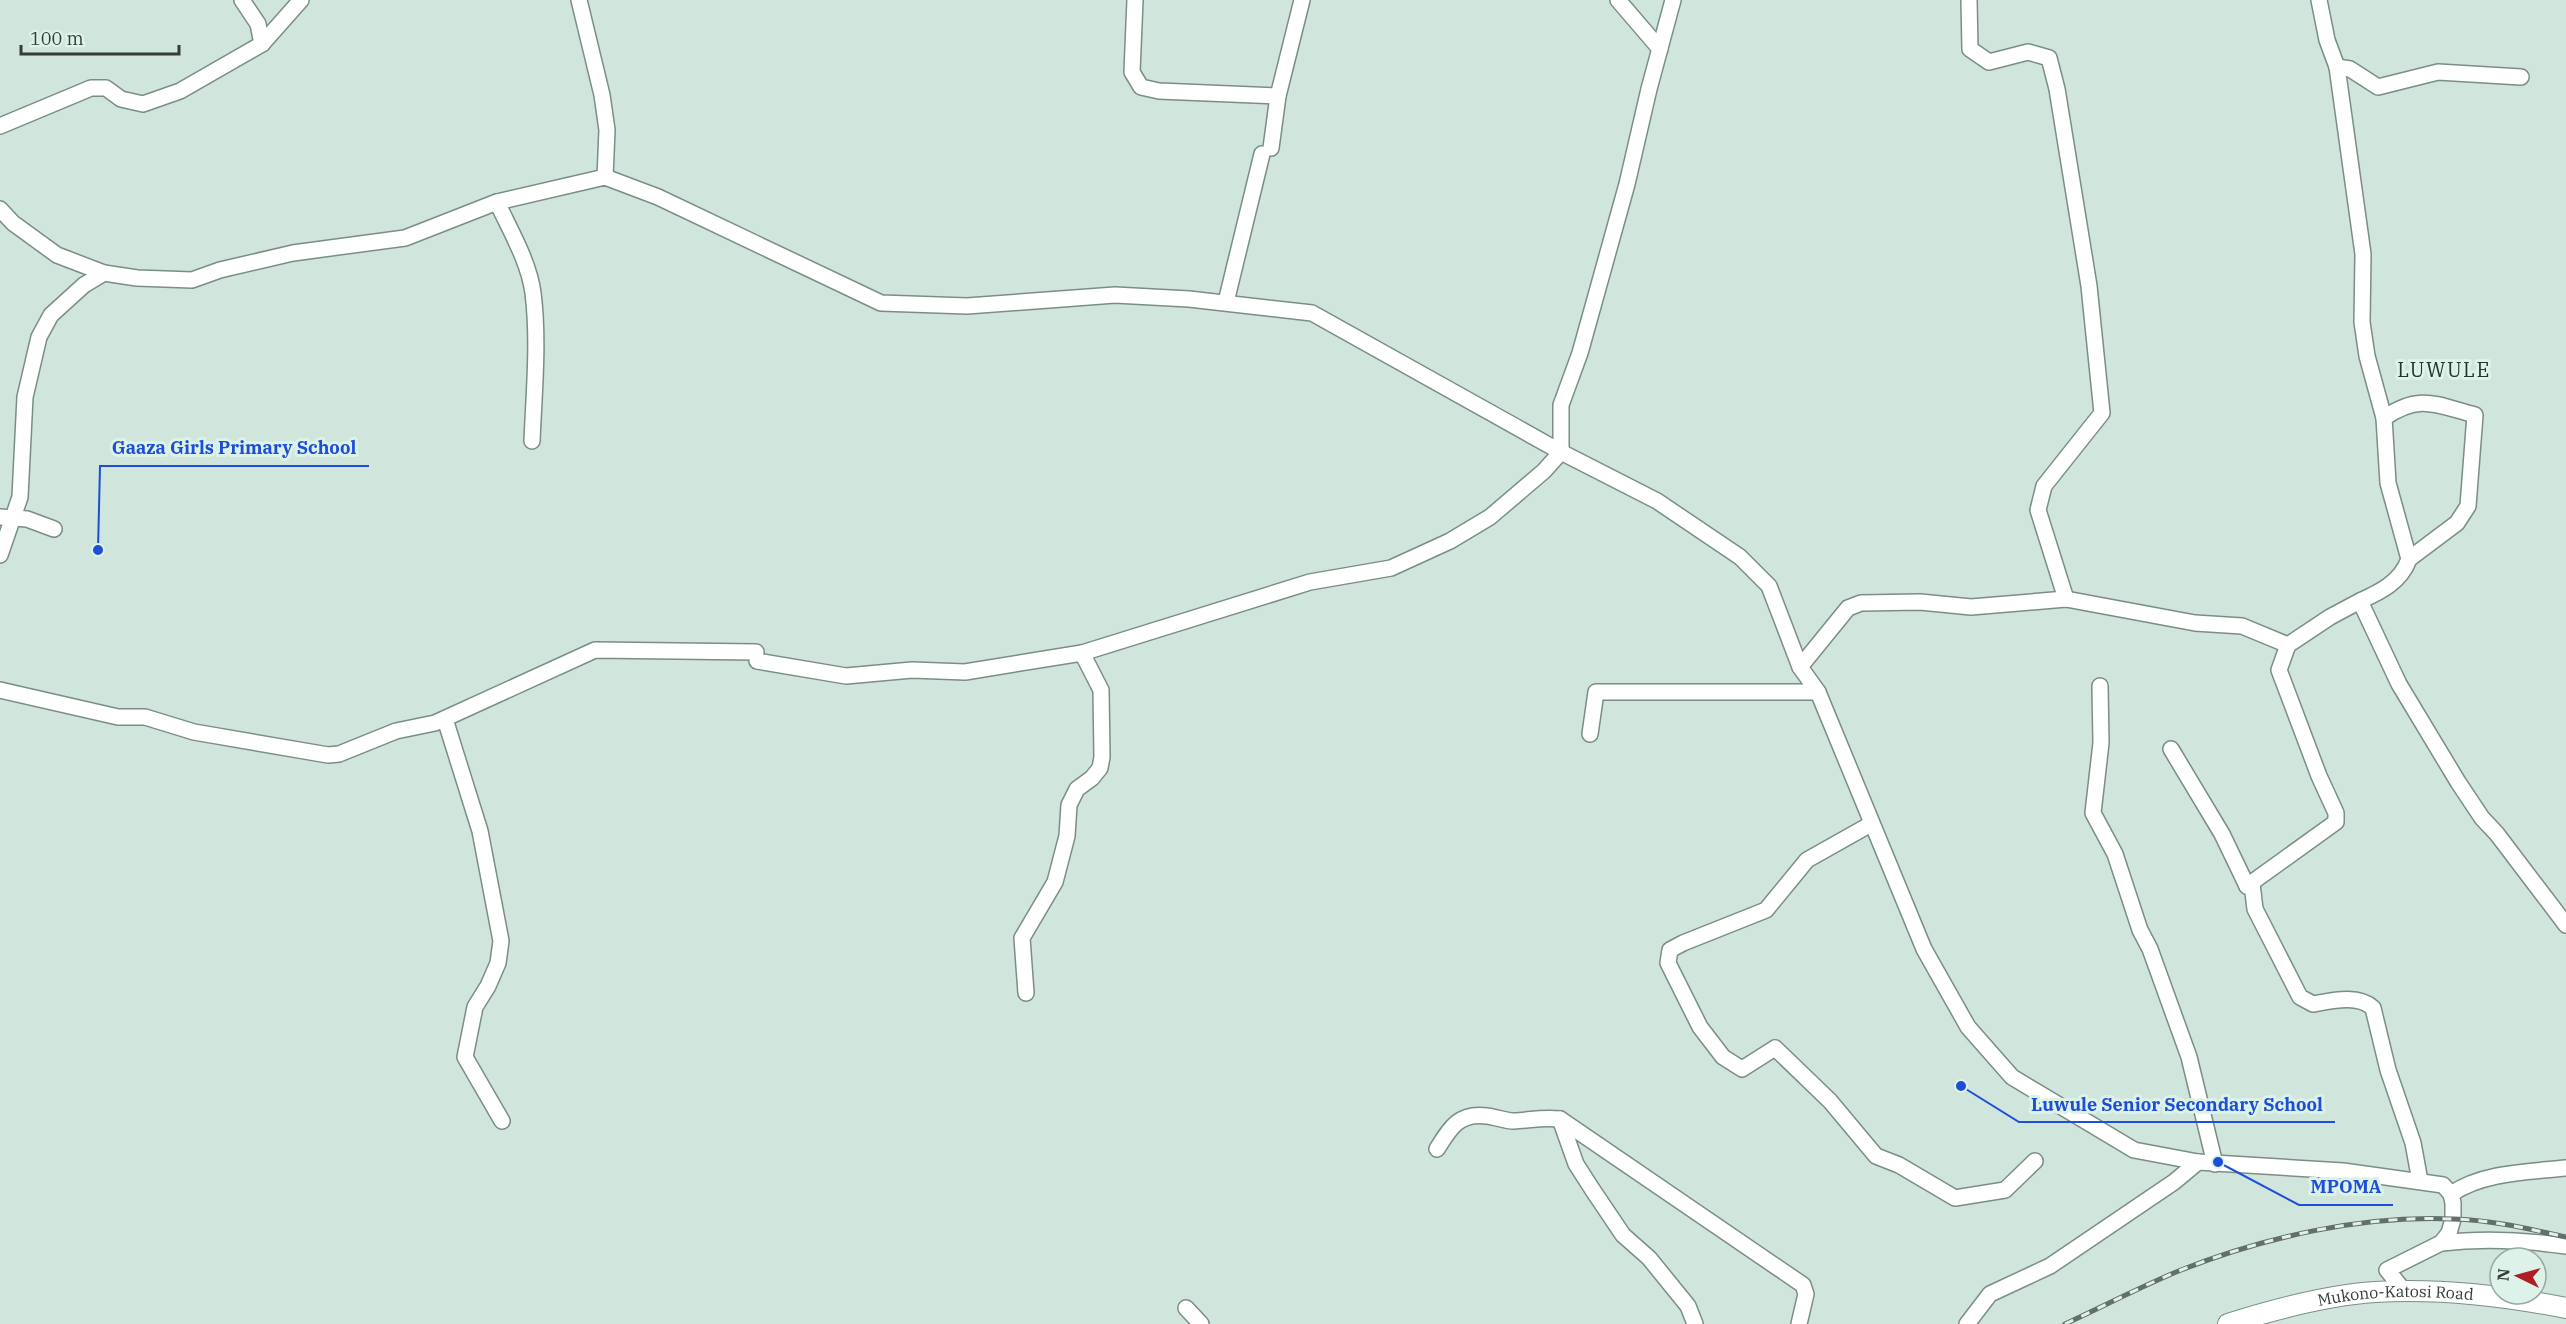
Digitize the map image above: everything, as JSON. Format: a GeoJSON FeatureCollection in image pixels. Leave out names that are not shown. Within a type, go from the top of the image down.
{"type":"FeatureCollection","features":[{"type":"Feature","properties":{"kind":"main road","name":"Mukono-Katosi Road"},"geometry":{"type":"LineString","coordinates":[[2228,1324],[2317,1301],[2375,1292],[2495,1296],[2566,1308]]}},
{"type":"Feature","properties":{"kind":"street"},"geometry":{"type":"LineString","coordinates":[[243,0],[258,24],[262,44]]}},
{"type":"Feature","properties":{"kind":"street"},"geometry":{"type":"LineString","coordinates":[[0,126],[91,88],[106,88],[121,99],[143,104],[180,91],[262,44],[301,0]]}},
{"type":"Feature","properties":{"kind":"street"},"geometry":{"type":"LineString","coordinates":[[579,0],[602,96],[607,130],[605,177]]}},
{"type":"Feature","properties":{"kind":"street"},"geometry":{"type":"LineString","coordinates":[[1136,0],[1132,72],[1141,87],[1160,91],[1278,96]]}},
{"type":"Feature","properties":{"kind":"street"},"geometry":{"type":"LineString","coordinates":[[1226,302],[1266,151],[1302,0]]}},
{"type":"Feature","properties":{"kind":"street"},"geometry":{"type":"LineString","coordinates":[[1618,0],[1660,49]]}},
{"type":"Feature","properties":{"kind":"street"},"geometry":{"type":"LineString","coordinates":[[0,690],[118,717],[145,717],[195,732],[328,755],[339,754],[396,731],[435,723],[595,650],[757,657],[846,676],[912,670],[965,672],[1082,653],[1310,582],[1391,568],[1450,541],[1490,517],[1544,471],[1561,452],[1561,405],[1580,353],[1618,218],[1673,0]]}},
{"type":"Feature","properties":{"kind":"street"},"geometry":{"type":"LineString","coordinates":[[1969,0],[1970,49],[1989,62],[2028,52],[2049,58],[2059,100],[2089,286],[2102,413],[2044,486],[2038,510],[2066,599]]}},
{"type":"Feature","properties":{"kind":"street"},"geometry":{"type":"LineString","coordinates":[[2322,1],[2327,39],[2337,67],[2363,254],[2362,322],[2367,356],[2384,418],[2388,483],[2409,560]]}},
{"type":"Feature","properties":{"kind":"street"},"geometry":{"type":"LineString","coordinates":[[2337,67],[2350,69],[2379,87],[2438,72],[2522,77]]}},
{"type":"Feature","properties":{"kind":"street"},"geometry":{"type":"LineString","coordinates":[[0,209],[13,223],[57,255],[104,273],[137,278],[192,279],[293,253],[405,238],[498,202],[605,177],[658,197],[881,303],[967,306],[1115,295],[1226,302],[1312,313],[1561,452],[1657,501],[1740,557],[1769,586],[1800,667],[1818,692],[1924,949],[1968,1028],[2012,1077],[2134,1150],[2198,1162],[2343,1171],[2443,1185],[2451,1194],[2453,1218],[2449,1233],[2441,1243]]}},
{"type":"Feature","properties":{"kind":"street"},"geometry":{"type":"LineString","coordinates":[[498,202],[523,259],[533,291],[535,353],[532,441]]}},
{"type":"Feature","properties":{"kind":"street"},"geometry":{"type":"LineString","coordinates":[[0,555],[7,518],[20,497],[26,397],[39,337],[51,315],[84,285],[104,273]]}},
{"type":"Feature","properties":{"kind":"street"},"geometry":{"type":"LineString","coordinates":[[2247,886],[2336,822],[2336,813],[2319,776],[2279,670],[2288,645],[2330,617],[2382,591],[2405,570],[2409,560],[2457,523],[2468,506],[2475,416],[2424,401],[2400,407],[2384,418]]}},
{"type":"Feature","properties":{"kind":"street"},"geometry":{"type":"LineString","coordinates":[[7,518],[27,519],[54,529]]}},
{"type":"Feature","properties":{"kind":"street"},"geometry":{"type":"LineString","coordinates":[[1800,667],[1848,608],[1861,603],[1920,602],[1971,607],[2066,599],[2195,623],[2242,626],[2288,645]]}},
{"type":"Feature","properties":{"kind":"street"},"geometry":{"type":"LineString","coordinates":[[2360,601],[2399,684],[2464,792],[2566,925]]}},
{"type":"Feature","properties":{"kind":"street"},"geometry":{"type":"LineString","coordinates":[[1026,993],[1022,938],[1055,882],[1067,836],[1069,805],[1077,789],[1092,778],[1100,768],[1102,757],[1101,690],[1082,653]]}},
{"type":"Feature","properties":{"kind":"street"},"geometry":{"type":"LineString","coordinates":[[2100,686],[2101,743],[2093,813],[2115,854],[2140,930],[2150,949],[2190,1056],[2216,1164]]}},
{"type":"Feature","properties":{"kind":"street"},"geometry":{"type":"LineString","coordinates":[[1590,734],[1596,692],[1818,692]]}},
{"type":"Feature","properties":{"kind":"street"},"geometry":{"type":"LineString","coordinates":[[445,718],[480,831],[501,941],[498,963],[475,1007],[465,1057],[502,1120]]}},
{"type":"Feature","properties":{"kind":"street"},"geometry":{"type":"LineString","coordinates":[[2170,749],[2222,834],[2247,886]]}},
{"type":"Feature","properties":{"kind":"street"},"geometry":{"type":"LineString","coordinates":[[1871,824],[1807,860],[1766,910],[1670,950],[1668,963],[1700,1027],[1723,1057],[1742,1069],[1775,1048],[1830,1101],[1876,1155],[1899,1165],[1955,1198],[2005,1190],[2035,1161]]}},
{"type":"Feature","properties":{"kind":"street"},"geometry":{"type":"LineString","coordinates":[[2247,886],[2252,884],[2255,909],[2300,997],[2313,1004],[2337,1000],[2367,1001],[2373,1008],[2388,1070],[2413,1143],[2420,1181]]}},
{"type":"Feature","properties":{"kind":"street"},"geometry":{"type":"LineString","coordinates":[[1437,1149],[1452,1125],[1466,1118],[1484,1115],[1513,1121],[1543,1117],[1560,1119],[1803,1285],[1806,1294],[1799,1324]]}},
{"type":"Feature","properties":{"kind":"street"},"geometry":{"type":"LineString","coordinates":[[1560,1119],[1576,1164],[1623,1235],[1649,1258],[1688,1306],[1695,1324]]}},
{"type":"Feature","properties":{"kind":"street"},"geometry":{"type":"LineString","coordinates":[[1967,1324],[1990,1294],[2050,1266],[2174,1182],[2198,1162]]}},
{"type":"Feature","properties":{"kind":"street"},"geometry":{"type":"LineString","coordinates":[[2451,1194],[2465,1184],[2484,1179],[2566,1168]]}},
{"type":"Feature","properties":{"kind":"street"},"geometry":{"type":"LineString","coordinates":[[2375,1292],[2378,1280],[2387,1270],[2441,1243],[2485,1239],[2566,1246]]}},
{"type":"Feature","properties":{"kind":"street"},"geometry":{"type":"LineString","coordinates":[[2387,1270],[2406,1293]]}},
{"type":"Feature","properties":{"kind":"street"},"geometry":{"type":"LineString","coordinates":[[1186,1308],[1202,1324]]}},
{"type":"Feature","properties":{"kind":"railway"},"geometry":{"type":"LineString","coordinates":[[2065,1324],[2137,1289],[2213,1258],[2280,1238],[2314,1231],[2384,1221],[2453,1219],[2496,1223],[2566,1237]]}},
{"type":"Feature","properties":{"kind":"place","name":"Gaaza Girls Primary School"},"geometry":{"type":"Point","coordinates":[98,550]}},
{"type":"Feature","properties":{"kind":"place","name":"Luwule Senior Secondary School"},"geometry":{"type":"Point","coordinates":[1961,1086]}},
{"type":"Feature","properties":{"kind":"place","name":"MPOMA"},"geometry":{"type":"Point","coordinates":[2218,1162]}},
{"type":"Feature","properties":{"kind":"district","name":"LUWULE"},"geometry":{"type":"Point","coordinates":[2444,369]}}]}
